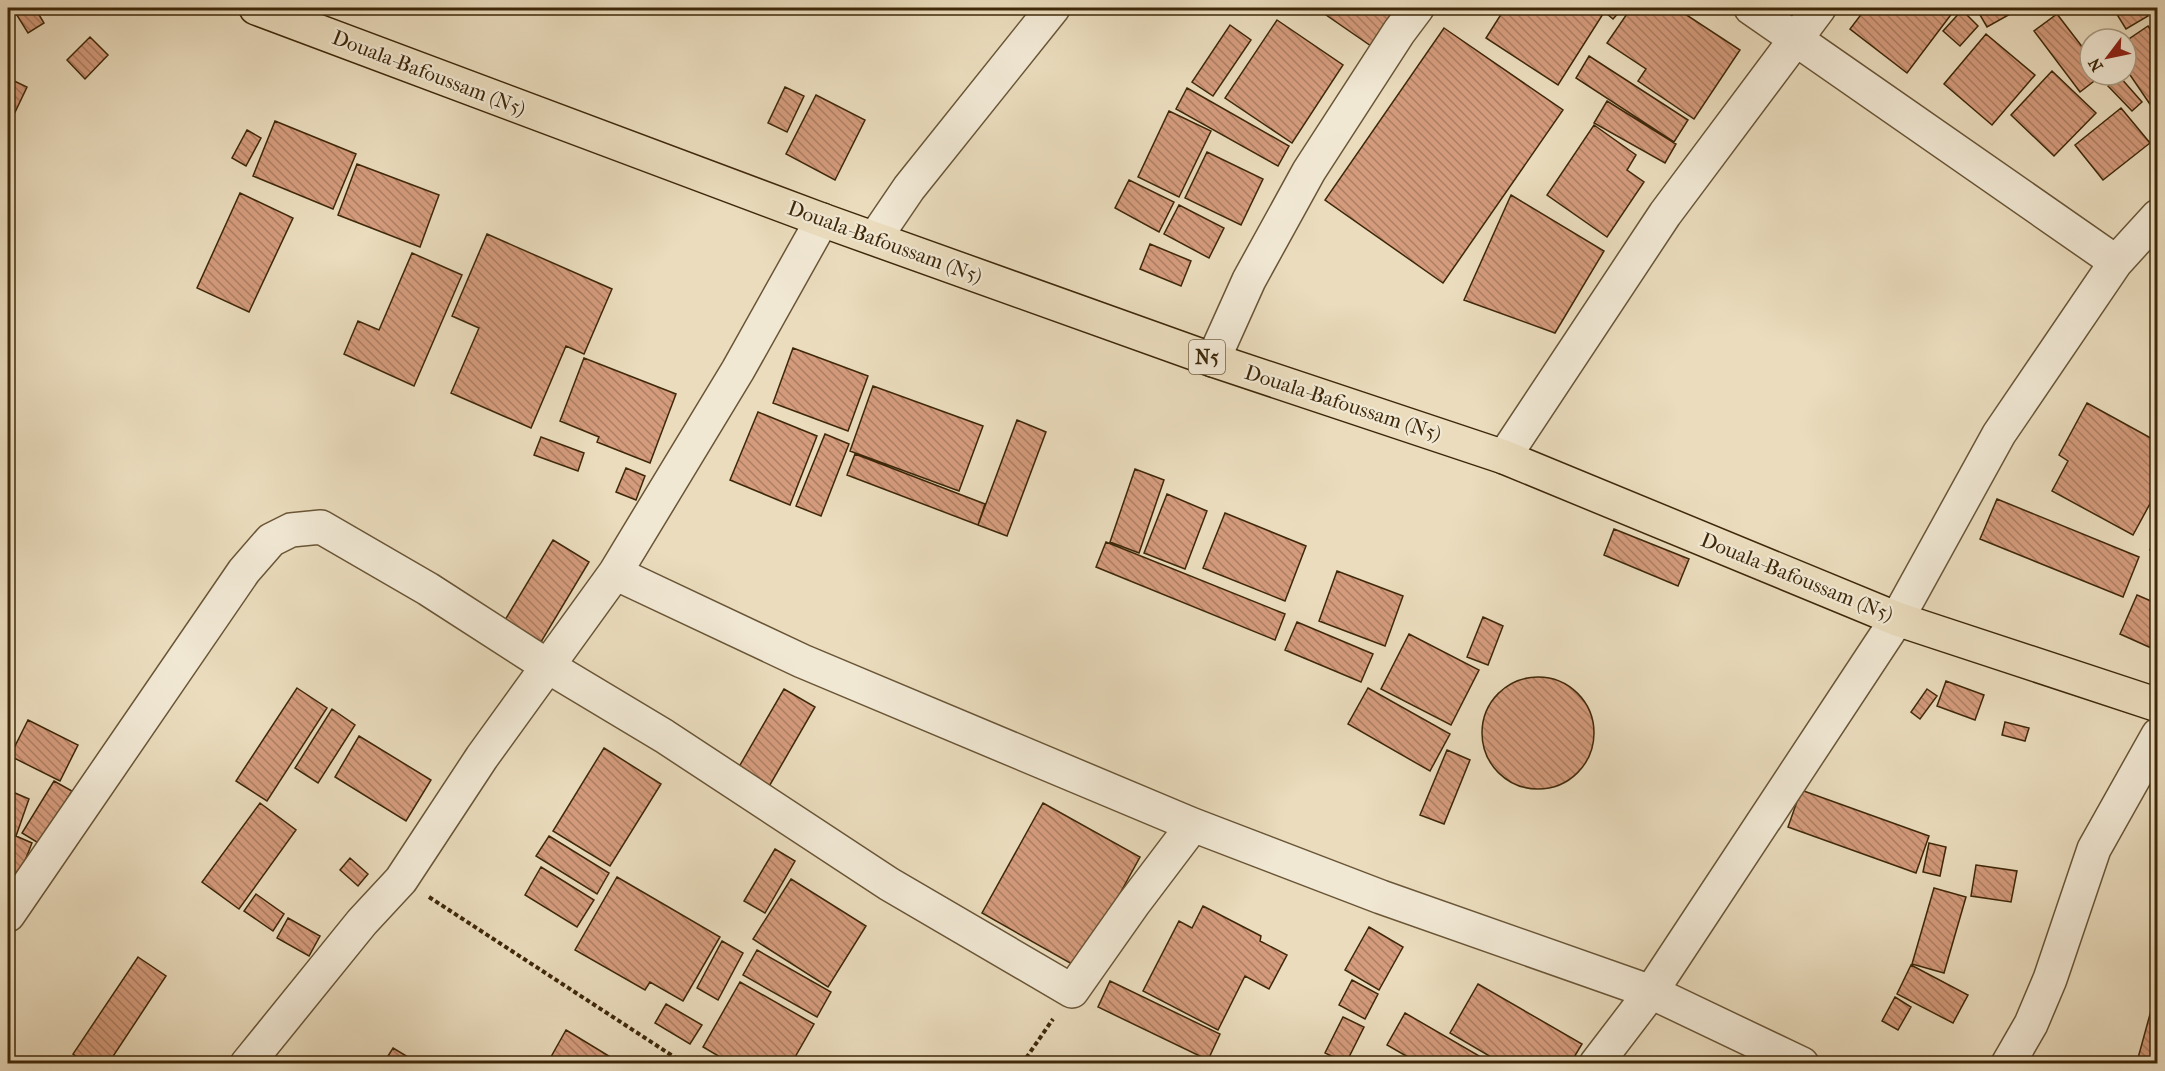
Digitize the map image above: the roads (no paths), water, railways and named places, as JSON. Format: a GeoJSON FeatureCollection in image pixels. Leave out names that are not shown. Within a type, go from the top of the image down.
{"type":"FeatureCollection","features":[{"type":"Feature","properties":{"kind":"highway","name":"Douala-Bafoussam (N5)"},"geometry":{"type":"LineString","coordinates":[[256,8],[822,220],[1213,360],[1504,457],[1897,618],[2157,705]]}},
{"type":"Feature","properties":{"kind":"street"},"geometry":{"type":"LineString","coordinates":[[875,238],[909,188],[1053,8]]}},
{"type":"Feature","properties":{"kind":"street"},"geometry":{"type":"LineString","coordinates":[[1213,360],[1248,280],[1309,171],[1399,32],[1418,8]]}},
{"type":"Feature","properties":{"kind":"street"},"geometry":{"type":"LineString","coordinates":[[1751,8],[1796,37],[2116,262]]}},
{"type":"Feature","properties":{"kind":"street"},"geometry":{"type":"LineString","coordinates":[[1504,457],[1665,213],[1819,8]]}},
{"type":"Feature","properties":{"kind":"street"},"geometry":{"type":"LineString","coordinates":[[1596,1064],[1651,992],[1897,618],[1999,434],[2116,262],[2157,216]]}},
{"type":"Feature","properties":{"kind":"street"},"geometry":{"type":"LineString","coordinates":[[248,1063],[362,922],[401,880],[482,757],[615,573],[738,370],[822,220]]}},
{"type":"Feature","properties":{"kind":"street"},"geometry":{"type":"LineString","coordinates":[[8,915],[244,571],[271,540],[291,530],[321,527],[429,589],[549,667],[664,736],[889,884],[1072,991],[1194,825]]}},
{"type":"Feature","properties":{"kind":"street"},"geometry":{"type":"LineString","coordinates":[[615,573],[802,661],[1194,825],[1381,897],[1651,992],[1802,1064]]}},
{"type":"Feature","properties":{"kind":"street"},"geometry":{"type":"LineString","coordinates":[[2008,1064],[2031,1024],[2050,979],[2094,849],[2157,735]]}}]}
